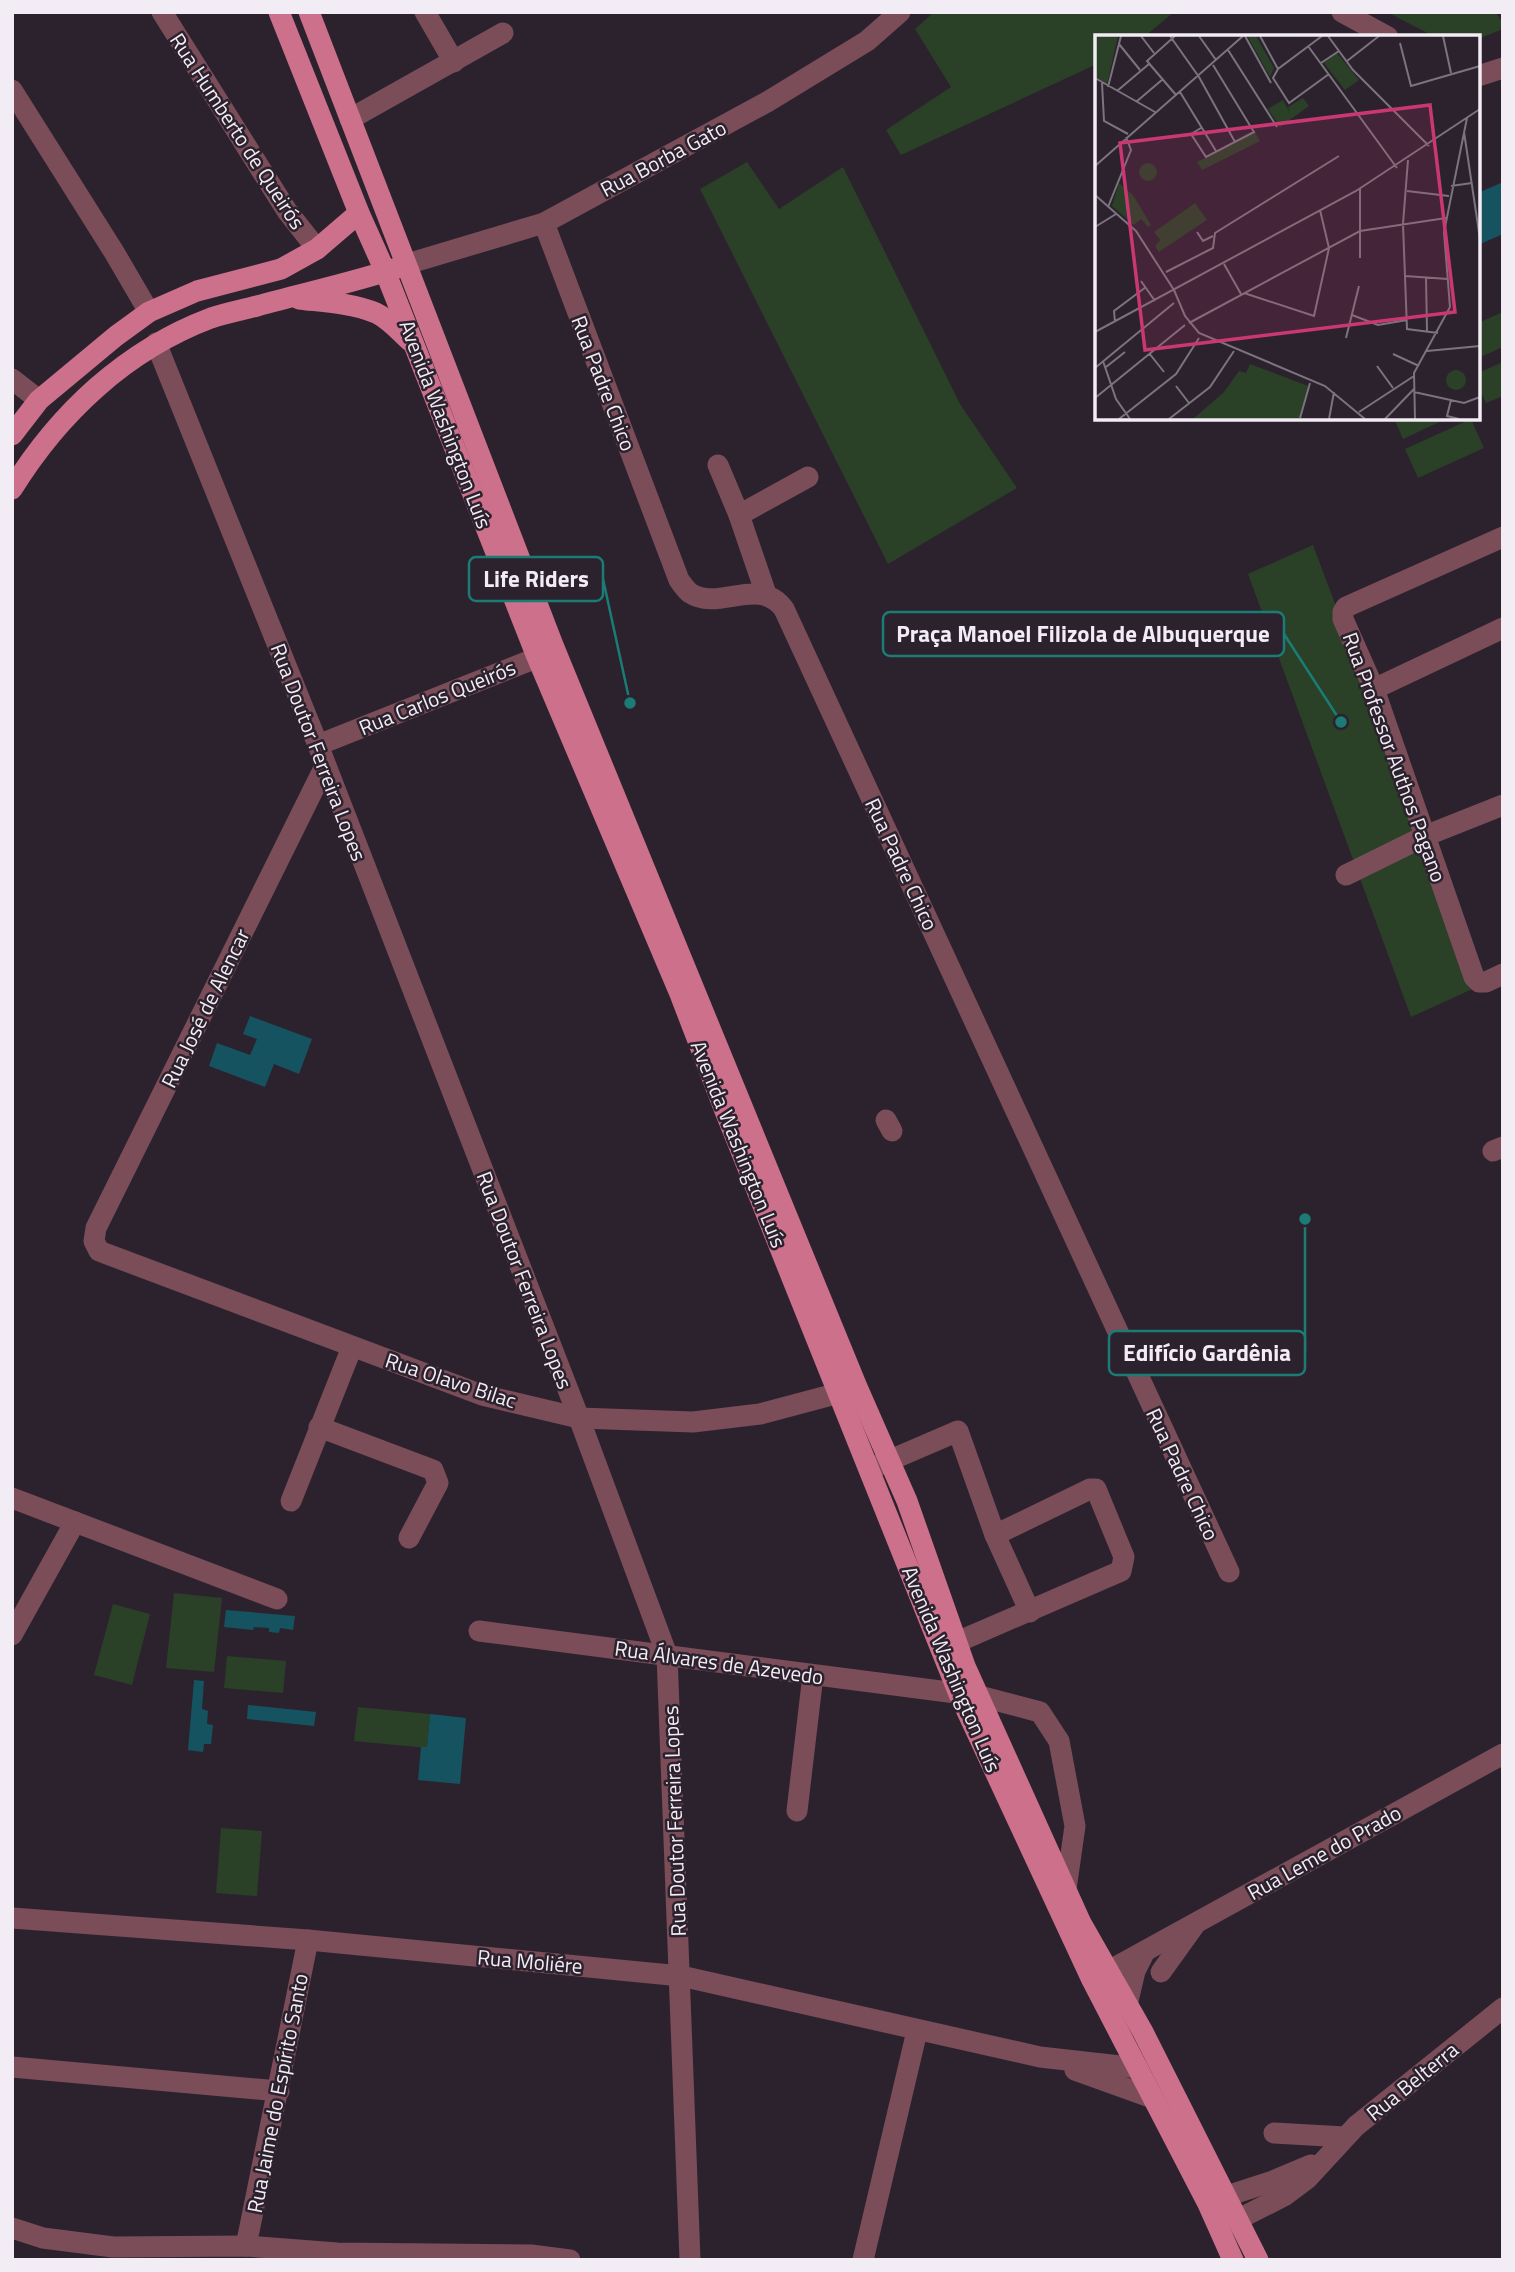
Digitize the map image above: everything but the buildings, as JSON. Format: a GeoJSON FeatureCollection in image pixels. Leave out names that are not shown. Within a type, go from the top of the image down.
{"type":"FeatureCollection","features":[{"type":"Feature","properties":{"kind":"main road","name":"Avenida Washington Luís"},"geometry":{"type":"LineString","coordinates":[[279,12],[414,345],[547,654]]}},
{"type":"Feature","properties":{"kind":"main road","name":"Avenida Washington Luís"},"geometry":{"type":"LineString","coordinates":[[309,12],[407,264],[547,654],[725,1111],[879,1464],[969,1695],[1100,1976],[1153,2098],[1229,2224],[1258,2260]]}},
{"type":"Feature","properties":{"kind":"main road"},"geometry":{"type":"LineString","coordinates":[[12,435],[39,400],[149,312],[197,291],[281,269],[317,249],[359,213]]}},
{"type":"Feature","properties":{"kind":"main road"},"geometry":{"type":"LineString","coordinates":[[12,489],[33,454],[75,406],[128,362],[156,343],[212,318],[407,264]]}},
{"type":"Feature","properties":{"kind":"main road"},"geometry":{"type":"LineString","coordinates":[[287,298],[341,304],[375,313],[389,321],[414,345]]}},
{"type":"Feature","properties":{"kind":"main road","name":"Avenida Washington Luís"},"geometry":{"type":"LineString","coordinates":[[969,1695],[1066,1889],[1100,1976],[1127,2005],[1227,2196],[1233,2260]]}},
{"type":"Feature","properties":{"kind":"street","name":"Rua Humberto de Queirós"},"geometry":{"type":"LineString","coordinates":[[162,12],[287,211],[317,249]]}},
{"type":"Feature","properties":{"kind":"street"},"geometry":{"type":"LineString","coordinates":[[425,12],[454,62]]}},
{"type":"Feature","properties":{"kind":"street","name":"Rua Borba Gato"},"geometry":{"type":"LineString","coordinates":[[407,264],[544,223],[767,102],[867,41],[900,12]]}},
{"type":"Feature","properties":{"kind":"street"},"geometry":{"type":"LineString","coordinates":[[1342,12],[1384,35]]}},
{"type":"Feature","properties":{"kind":"street"},"geometry":{"type":"LineString","coordinates":[[350,119],[503,33]]}},
{"type":"Feature","properties":{"kind":"street"},"geometry":{"type":"LineString","coordinates":[[1480,75],[1503,68]]}},
{"type":"Feature","properties":{"kind":"street"},"geometry":{"type":"LineString","coordinates":[[12,90],[149,312]]}},
{"type":"Feature","properties":{"kind":"street","name":"Rua Padre Chico"},"geometry":{"type":"LineString","coordinates":[[544,223],[679,580],[691,594],[708,597],[766,594],[776,598],[784,609],[1229,1572]]}},
{"type":"Feature","properties":{"kind":"street","name":"Rua Doutor Ferreira Lopes"},"geometry":{"type":"LineString","coordinates":[[156,343],[317,745],[579,1418],[667,1655],[690,2260]]}},
{"type":"Feature","properties":{"kind":"street"},"geometry":{"type":"LineString","coordinates":[[12,379],[39,400]]}},
{"type":"Feature","properties":{"kind":"street"},"geometry":{"type":"LineString","coordinates":[[718,465],[739,515],[766,594]]}},
{"type":"Feature","properties":{"kind":"street"},"geometry":{"type":"LineString","coordinates":[[739,515],[808,477]]}},
{"type":"Feature","properties":{"kind":"street","name":"Rua Professor Authos Pagano"},"geometry":{"type":"LineString","coordinates":[[1494,978],[1479,982],[1475,977],[1374,689],[1343,620],[1343,612],[1346,607],[1503,537]]}},
{"type":"Feature","properties":{"kind":"street"},"geometry":{"type":"LineString","coordinates":[[1374,689],[1503,628]]}},
{"type":"Feature","properties":{"kind":"street","name":"Rua Carlos Queirós"},"geometry":{"type":"LineString","coordinates":[[317,745],[547,654]]}},
{"type":"Feature","properties":{"kind":"street","name":"Rua José de Alencar"},"geometry":{"type":"LineString","coordinates":[[99,1251],[94,1241],[96,1228],[325,766]]}},
{"type":"Feature","properties":{"kind":"street"},"geometry":{"type":"LineString","coordinates":[[1346,875],[1425,836],[1503,805]]}},
{"type":"Feature","properties":{"kind":"street","name":"Rua Olavo Bilac"},"geometry":{"type":"LineString","coordinates":[[99,1251],[482,1395],[579,1418],[693,1422],[760,1414],[848,1391]]}},
{"type":"Feature","properties":{"kind":"street"},"geometry":{"type":"LineString","coordinates":[[291,1501],[352,1347]]}},
{"type":"Feature","properties":{"kind":"street"},"geometry":{"type":"LineString","coordinates":[[319,1427],[433,1471],[438,1483],[409,1538]]}},
{"type":"Feature","properties":{"kind":"street"},"geometry":{"type":"LineString","coordinates":[[879,1464],[958,1431],[995,1535],[1030,1612]]}},
{"type":"Feature","properties":{"kind":"street"},"geometry":{"type":"LineString","coordinates":[[949,1646],[1121,1571],[1125,1557],[1096,1489],[1090,1489],[995,1535]]}},
{"type":"Feature","properties":{"kind":"street"},"geometry":{"type":"LineString","coordinates":[[12,1498],[277,1599]]}},
{"type":"Feature","properties":{"kind":"street"},"geometry":{"type":"LineString","coordinates":[[12,1635],[75,1522]]}},
{"type":"Feature","properties":{"kind":"street","name":"Rua Álvares de Azevedo"},"geometry":{"type":"LineString","coordinates":[[479,1631],[969,1695],[1040,1712],[1059,1741],[1074,1826],[1066,1889]]}},
{"type":"Feature","properties":{"kind":"street"},"geometry":{"type":"LineString","coordinates":[[797,1811],[813,1675]]}},
{"type":"Feature","properties":{"kind":"street","name":"Rua Leme do Prado"},"geometry":{"type":"LineString","coordinates":[[1100,1976],[1503,1754]]}},
{"type":"Feature","properties":{"kind":"street","name":"Rua Moliére"},"geometry":{"type":"LineString","coordinates":[[12,1918],[308,1940],[681,1976],[1040,2057],[1138,2068]]}},
{"type":"Feature","properties":{"kind":"street"},"geometry":{"type":"LineString","coordinates":[[1179,1931],[1153,1977],[1198,1921]]}},
{"type":"Feature","properties":{"kind":"street","name":"Rua Jaime do Espírito Santo"},"geometry":{"type":"LineString","coordinates":[[246,2246],[308,1940]]}},
{"type":"Feature","properties":{"kind":"street"},"geometry":{"type":"LineString","coordinates":[[1127,2005],[1135,1971],[1145,1951]]}},
{"type":"Feature","properties":{"kind":"street","name":"Rua Belterra"},"geometry":{"type":"LineString","coordinates":[[1229,2224],[1284,2196],[1308,2178],[1351,2132],[1503,2008]]}},
{"type":"Feature","properties":{"kind":"street"},"geometry":{"type":"LineString","coordinates":[[863,2260],[917,2031]]}},
{"type":"Feature","properties":{"kind":"street","name":"Rua Moliére"},"geometry":{"type":"LineString","coordinates":[[1040,2057],[1153,2098]]}},
{"type":"Feature","properties":{"kind":"street"},"geometry":{"type":"LineString","coordinates":[[12,2067],[279,2091]]}},
{"type":"Feature","properties":{"kind":"street"},"geometry":{"type":"LineString","coordinates":[[1281,2129],[1351,2132]]}},
{"type":"Feature","properties":{"kind":"street","name":"Rua Belterra"},"geometry":{"type":"LineString","coordinates":[[1227,2196],[1273,2181],[1326,2158]]}},
{"type":"Feature","properties":{"kind":"street"},"geometry":{"type":"LineString","coordinates":[[12,2228],[43,2238],[113,2247],[246,2246],[337,2253],[531,2255],[570,2260]]}},
{"type":"Feature","properties":{"kind":"green space"},"geometry":{"type":"Polygon","coordinates":[[[934,12],[1174,12],[1146,35],[1095,35],[1095,65],[901,155],[886,130],[951,87],[915,29],[934,12]]]}},
{"type":"Feature","properties":{"kind":"green space"},"geometry":{"type":"Polygon","coordinates":[[[1387,12],[1495,12],[1503,22],[1503,29],[1480,38],[1480,35],[1431,35],[1387,12]]]}},
{"type":"Feature","properties":{"kind":"green space"},"geometry":{"type":"Polygon","coordinates":[[[747,162],[779,209],[843,167],[960,404],[1017,488],[888,564],[700,189],[747,162]]]}},
{"type":"Feature","properties":{"kind":"green space"},"geometry":{"type":"Polygon","coordinates":[[[1503,312],[1503,347],[1480,357],[1480,322],[1503,312]]]}},
{"type":"Feature","properties":{"kind":"green space"},"geometry":{"type":"Polygon","coordinates":[[[1503,362],[1503,396],[1486,403],[1480,390],[1480,372],[1503,362]]]}},
{"type":"Feature","properties":{"kind":"green space"},"geometry":{"type":"Polygon","coordinates":[[[1395,420],[1444,420],[1403,439],[1395,420]]]}},
{"type":"Feature","properties":{"kind":"green space"},"geometry":{"type":"Polygon","coordinates":[[[1469,420],[1471,420],[1484,448],[1418,478],[1405,449],[1469,420]]]}},
{"type":"Feature","properties":{"kind":"green space"},"geometry":{"type":"Polygon","coordinates":[[[1313,545],[1479,986],[1411,1017],[1248,574],[1313,545]]]}},
{"type":"Feature","properties":{"kind":"green space"},"geometry":{"type":"Polygon","coordinates":[[[174,1593],[222,1598],[214,1672],[166,1668],[174,1593]]]}},
{"type":"Feature","properties":{"kind":"green space"},"geometry":{"type":"Polygon","coordinates":[[[113,1604],[150,1614],[132,1685],[94,1675],[113,1604]]]}},
{"type":"Feature","properties":{"kind":"green space"},"geometry":{"type":"Polygon","coordinates":[[[227,1656],[286,1661],[283,1693],[224,1688],[227,1656]]]}},
{"type":"Feature","properties":{"kind":"green space"},"geometry":{"type":"Polygon","coordinates":[[[358,1707],[430,1714],[427,1748],[354,1741],[358,1707]]]}},
{"type":"Feature","properties":{"kind":"green space"},"geometry":{"type":"Polygon","coordinates":[[[221,1828],[262,1831],[257,1896],[216,1893],[221,1828]]]}},
{"type":"Feature","properties":{"kind":"water"},"geometry":{"type":"Polygon","coordinates":[[[1503,182],[1503,234],[1480,244],[1480,192],[1503,182]]]}},
{"type":"Feature","properties":{"kind":"water"},"geometry":{"type":"Polygon","coordinates":[[[250,1016],[312,1039],[299,1074],[274,1064],[265,1087],[209,1066],[217,1043],[250,1055],[257,1039],[243,1034],[250,1016]]]}},
{"type":"Feature","properties":{"kind":"water"},"geometry":{"type":"Polygon","coordinates":[[[226,1610],[295,1616],[293,1630],[280,1628],[279,1633],[269,1632],[269,1628],[254,1627],[253,1630],[224,1627],[226,1610]]]}},
{"type":"Feature","properties":{"kind":"water"},"geometry":{"type":"Polygon","coordinates":[[[194,1680],[204,1681],[202,1709],[208,1711],[207,1724],[213,1725],[211,1744],[204,1744],[203,1752],[188,1750],[194,1680]]]}},
{"type":"Feature","properties":{"kind":"water"},"geometry":{"type":"Polygon","coordinates":[[[248,1705],[316,1712],[314,1726],[247,1719],[248,1705]]]}},
{"type":"Feature","properties":{"kind":"water"},"geometry":{"type":"Polygon","coordinates":[[[430,1714],[466,1718],[460,1784],[418,1780],[421,1747],[427,1747],[430,1714]]]}},
{"type":"Feature","properties":{"kind":"place","name":"Life Riders"},"geometry":{"type":"Point","coordinates":[630,703]}},
{"type":"Feature","properties":{"kind":"place","name":"Praça Manoel Filizola de Albuquerque"},"geometry":{"type":"Point","coordinates":[1341,722]}},
{"type":"Feature","properties":{"kind":"place","name":"Edifício Gardênia"},"geometry":{"type":"Point","coordinates":[1305,1219]}}]}
